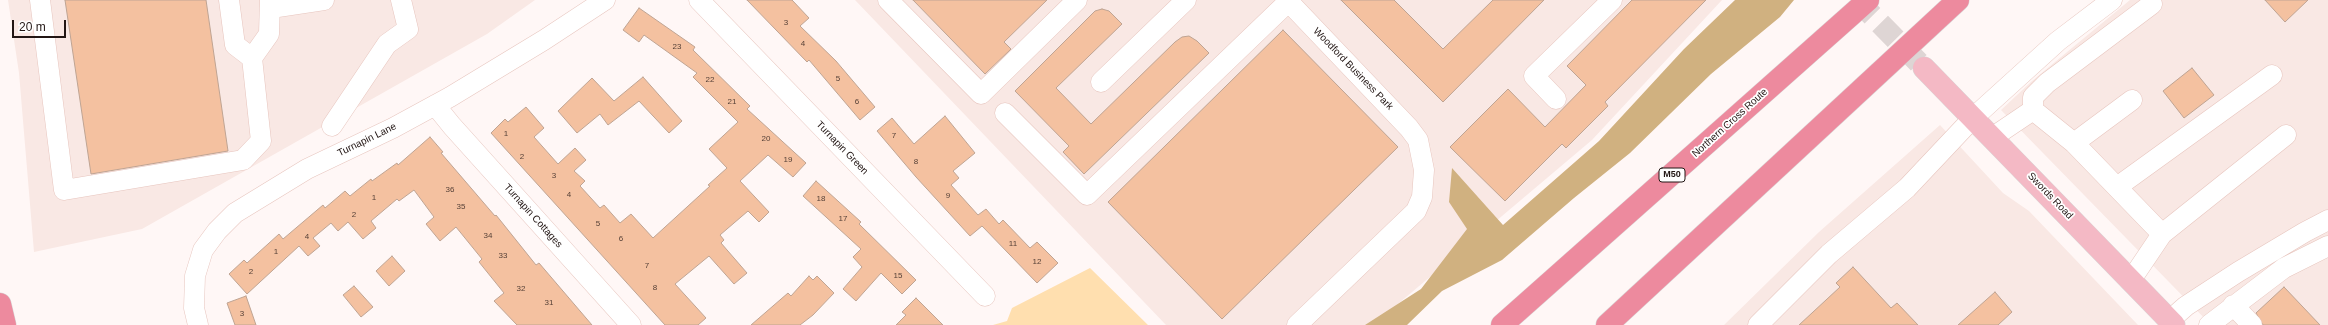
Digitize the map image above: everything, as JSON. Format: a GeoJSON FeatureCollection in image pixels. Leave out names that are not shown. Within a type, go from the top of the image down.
{"type":"FeatureCollection","features":[{"type":"Feature","properties":{"kind":"highway","name":"Northern Cross Route"},"geometry":{"type":"LineString","coordinates":[[1502,325],[1868,0]]}},
{"type":"Feature","properties":{"kind":"highway"},"geometry":{"type":"LineString","coordinates":[[1607,325],[1958,0]]}},
{"type":"Feature","properties":{"kind":"highway"},"geometry":{"type":"LineString","coordinates":[[1592,325],[1884,68]]}},
{"type":"Feature","properties":{"kind":"highway"},"geometry":{"type":"LineString","coordinates":[[0,304],[5,325]]}},
{"type":"Feature","properties":{"kind":"main road","name":"Swords Road"},"geometry":{"type":"LineString","coordinates":[[1924,68],[2172,323]]}},
{"type":"Feature","properties":{"kind":"street"},"geometry":{"type":"LineString","coordinates":[[40,0],[64,190],[243,160],[261,142],[252,58],[269,34],[270,4],[317,0]]}},
{"type":"Feature","properties":{"kind":"street"},"geometry":{"type":"LineString","coordinates":[[229,0],[235,45],[252,58]]}},
{"type":"Feature","properties":{"kind":"street"},"geometry":{"type":"LineString","coordinates":[[332,126],[387,44],[408,30],[401,0]]}},
{"type":"Feature","properties":{"kind":"street","name":"Turnapin Lane"},"geometry":{"type":"LineString","coordinates":[[198,325],[194,308],[195,276],[203,250],[217,231],[235,213],[307,169],[435,105],[544,40],[604,0]]}},
{"type":"Feature","properties":{"kind":"street","name":"Turnapin Green"},"geometry":{"type":"LineString","coordinates":[[699,0],[985,296]]}},
{"type":"Feature","properties":{"kind":"street"},"geometry":{"type":"LineString","coordinates":[[888,0],[981,94],[1077,0]]}},
{"type":"Feature","properties":{"kind":"street"},"geometry":{"type":"LineString","coordinates":[[1101,82],[1186,0]]}},
{"type":"Feature","properties":{"kind":"street"},"geometry":{"type":"LineString","coordinates":[[1556,99],[1534,76],[1612,0]]}},
{"type":"Feature","properties":{"kind":"street"},"geometry":{"type":"LineString","coordinates":[[1758,325],[1829,254],[1907,188],[1973,118],[2058,41],[2112,0]]}},
{"type":"Feature","properties":{"kind":"street"},"geometry":{"type":"LineString","coordinates":[[1005,113],[1087,195],[1287,1]]}},
{"type":"Feature","properties":{"kind":"street","name":"Woodford Business Park"},"geometry":{"type":"LineString","coordinates":[[1287,1],[1409,128],[1418,140],[1422,157],[1423,184],[1422,197],[1416,211],[1297,325]]}},
{"type":"Feature","properties":{"kind":"street"},"geometry":{"type":"LineString","coordinates":[[2032,110],[2033,97],[2048,83],[2152,4]]}},
{"type":"Feature","properties":{"kind":"street"},"geometry":{"type":"LineString","coordinates":[[2117,187],[2272,75]]}},
{"type":"Feature","properties":{"kind":"street"},"geometry":{"type":"LineString","coordinates":[[2074,143],[2132,100]]}},
{"type":"Feature","properties":{"kind":"street","name":"Turnapin Cottages"},"geometry":{"type":"LineString","coordinates":[[435,105],[452,126],[632,325]]}},
{"type":"Feature","properties":{"kind":"street"},"geometry":{"type":"LineString","coordinates":[[1992,137],[2032,110]]}},
{"type":"Feature","properties":{"kind":"street"},"geometry":{"type":"LineString","coordinates":[[2032,110],[2074,143],[2162,234]]}},
{"type":"Feature","properties":{"kind":"street"},"geometry":{"type":"LineString","coordinates":[[2131,280],[2162,234],[2286,135]]}},
{"type":"Feature","properties":{"kind":"street"},"geometry":{"type":"LineString","coordinates":[[2172,323],[2186,306],[2232,275],[2293,238],[2328,220]]}},
{"type":"Feature","properties":{"kind":"street"},"geometry":{"type":"LineString","coordinates":[[2209,325],[2233,305],[2284,268],[2327,247]]}},
{"type":"Feature","properties":{"kind":"street"},"geometry":{"type":"LineString","coordinates":[[2233,305],[2252,325]]}},
{"type":"Feature","properties":{"kind":"shaded area"},"geometry":{"type":"Polygon","coordinates":[[[8,0],[535,0],[487,34],[142,229],[34,252],[19,73],[8,0]]]}},
{"type":"Feature","properties":{"kind":"shaded area"},"geometry":{"type":"Polygon","coordinates":[[[855,0],[1722,0],[1592,140],[1373,325],[1166,325],[855,0]]]}},
{"type":"Feature","properties":{"kind":"shaded area"},"geometry":{"type":"Polygon","coordinates":[[[1735,0],[1794,0],[1780,17],[1711,74],[1630,153],[1574,198],[1502,260],[1442,291],[1407,325],[1365,325],[1421,289],[1467,229],[1449,202],[1452,168],[1503,225],[1599,141],[1684,49],[1735,0]]]}},
{"type":"Feature","properties":{"kind":"shaded area"},"geometry":{"type":"Polygon","coordinates":[[[2130,0],[2328,0],[2328,325],[2211,325],[2001,110],[2032,81],[2130,0]]]}},
{"type":"Feature","properties":{"kind":"shaded area"},"geometry":{"type":"Polygon","coordinates":[[[1940,125],[2003,193],[2029,211],[2138,325],[1724,325],[1819,232],[1940,125]]]}},
{"type":"Feature","properties":{"kind":"shaded area"},"geometry":{"type":"Polygon","coordinates":[[[1090,268],[1148,325],[993,325],[1007,321],[1012,308],[1090,268]]]}},
{"type":"Feature","properties":{"kind":"building"},"geometry":{"type":"Polygon","coordinates":[[[65,0],[206,0],[228,151],[91,174],[65,0]]]}},
{"type":"Feature","properties":{"kind":"building"},"geometry":{"type":"Polygon","coordinates":[[[747,0],[792,0],[809,18],[800,26],[836,61],[875,107],[860,120],[809,60],[807,62],[747,0]]]}},
{"type":"Feature","properties":{"kind":"building"},"geometry":{"type":"Polygon","coordinates":[[[913,0],[1047,0],[1004,42],[1011,49],[985,74],[913,0]]]}},
{"type":"Feature","properties":{"kind":"building"},"geometry":{"type":"Polygon","coordinates":[[[1341,0],[1394,0],[1443,49],[1493,0],[1544,0],[1443,102],[1341,0]]]}},
{"type":"Feature","properties":{"kind":"building"},"geometry":{"type":"Polygon","coordinates":[[[1632,0],[1706,0],[1605,102],[1608,106],[1566,148],[1562,144],[1505,201],[1450,147],[1508,89],[1545,127],[1586,85],[1567,66],[1632,0]]]}},
{"type":"Feature","properties":{"kind":"building"},"geometry":{"type":"Polygon","coordinates":[[[2265,0],[2308,0],[2285,22],[2265,0]]]}},
{"type":"Feature","properties":{"kind":"building"},"geometry":{"type":"Polygon","coordinates":[[[639,8],[695,47],[693,50],[750,106],[747,109],[806,163],[793,177],[768,155],[740,181],[769,212],[759,222],[748,211],[720,235],[724,240],[721,243],[747,273],[734,284],[709,256],[675,284],[706,318],[698,325],[665,325],[491,133],[505,119],[508,122],[526,107],[544,128],[534,137],[558,164],[575,148],[586,160],[574,171],[585,181],[580,186],[600,208],[604,205],[620,223],[631,214],[653,238],[710,186],[708,185],[727,168],[709,149],[738,122],[693,77],[697,73],[644,35],[639,42],[623,30],[639,8]]]}},
{"type":"Feature","properties":{"kind":"building"},"geometry":{"type":"Polygon","coordinates":[[[1102,9],[1109,11],[1122,24],[1056,88],[1091,124],[1175,42],[1182,37],[1189,36],[1197,41],[1209,53],[1084,174],[1063,152],[1069,146],[1015,91],[1095,11],[1102,9]]]}},
{"type":"Feature","properties":{"kind":"building"},"geometry":{"type":"Polygon","coordinates":[[[1283,30],[1398,147],[1222,319],[1108,202],[1283,30]]]}},
{"type":"Feature","properties":{"kind":"building"},"geometry":{"type":"Polygon","coordinates":[[[2192,68],[2214,95],[2184,118],[2163,91],[2192,68]]]}},
{"type":"Feature","properties":{"kind":"building"},"geometry":{"type":"Polygon","coordinates":[[[643,77],[682,121],[669,133],[639,101],[608,125],[600,114],[577,133],[558,111],[592,78],[614,101],[643,77]]]}},
{"type":"Feature","properties":{"kind":"building"},"geometry":{"type":"Polygon","coordinates":[[[945,116],[975,153],[953,171],[959,178],[951,185],[978,215],[986,209],[999,224],[1003,220],[1030,248],[1037,242],[1058,263],[1037,283],[982,226],[970,236],[916,177],[877,131],[892,118],[914,144],[945,116]]]}},
{"type":"Feature","properties":{"kind":"building"},"geometry":{"type":"Polygon","coordinates":[[[430,137],[443,152],[441,153],[495,216],[496,215],[536,265],[539,263],[592,325],[517,325],[494,301],[504,293],[479,262],[482,259],[456,227],[440,241],[426,224],[434,217],[414,190],[399,201],[397,199],[371,221],[376,228],[363,239],[348,222],[338,231],[331,223],[313,238],[320,246],[308,256],[299,246],[247,294],[229,274],[244,260],[247,263],[279,234],[283,239],[323,205],[325,208],[345,191],[350,196],[371,179],[372,181],[397,163],[398,165],[430,137]]]}},
{"type":"Feature","properties":{"kind":"building"},"geometry":{"type":"Polygon","coordinates":[[[816,181],[861,222],[859,224],[916,280],[902,294],[881,273],[856,301],[843,289],[862,267],[853,257],[861,249],[803,196],[816,181]]]}},
{"type":"Feature","properties":{"kind":"building"},"geometry":{"type":"Polygon","coordinates":[[[392,256],[405,271],[389,286],[376,271],[392,256]]]}},
{"type":"Feature","properties":{"kind":"building"},"geometry":{"type":"Polygon","coordinates":[[[1853,267],[1891,308],[1897,303],[1918,325],[1799,325],[1840,287],[1836,283],[1853,267]]]}},
{"type":"Feature","properties":{"kind":"building"},"geometry":{"type":"Polygon","coordinates":[[[809,276],[813,280],[817,276],[834,293],[813,315],[800,325],[751,325],[788,293],[791,296],[809,276]]]}},
{"type":"Feature","properties":{"kind":"building"},"geometry":{"type":"Polygon","coordinates":[[[354,286],[373,307],[361,317],[343,295],[354,286]]]}},
{"type":"Feature","properties":{"kind":"building"},"geometry":{"type":"Polygon","coordinates":[[[2284,287],[2320,325],[2263,325],[2256,313],[2284,287]]]}},
{"type":"Feature","properties":{"kind":"building"},"geometry":{"type":"Polygon","coordinates":[[[1995,292],[2012,312],[1998,325],[1958,325],[1995,292]]]}},
{"type":"Feature","properties":{"kind":"building"},"geometry":{"type":"Polygon","coordinates":[[[246,296],[256,325],[235,325],[227,303],[246,296]]]}},
{"type":"Feature","properties":{"kind":"building"},"geometry":{"type":"Polygon","coordinates":[[[916,298],[943,325],[896,325],[906,315],[902,312],[916,298]]]}},
{"type":"Feature","properties":{"kind":"tunnel"},"geometry":{"type":"LineString","coordinates":[[1857,0],[1924,68]]}}]}
